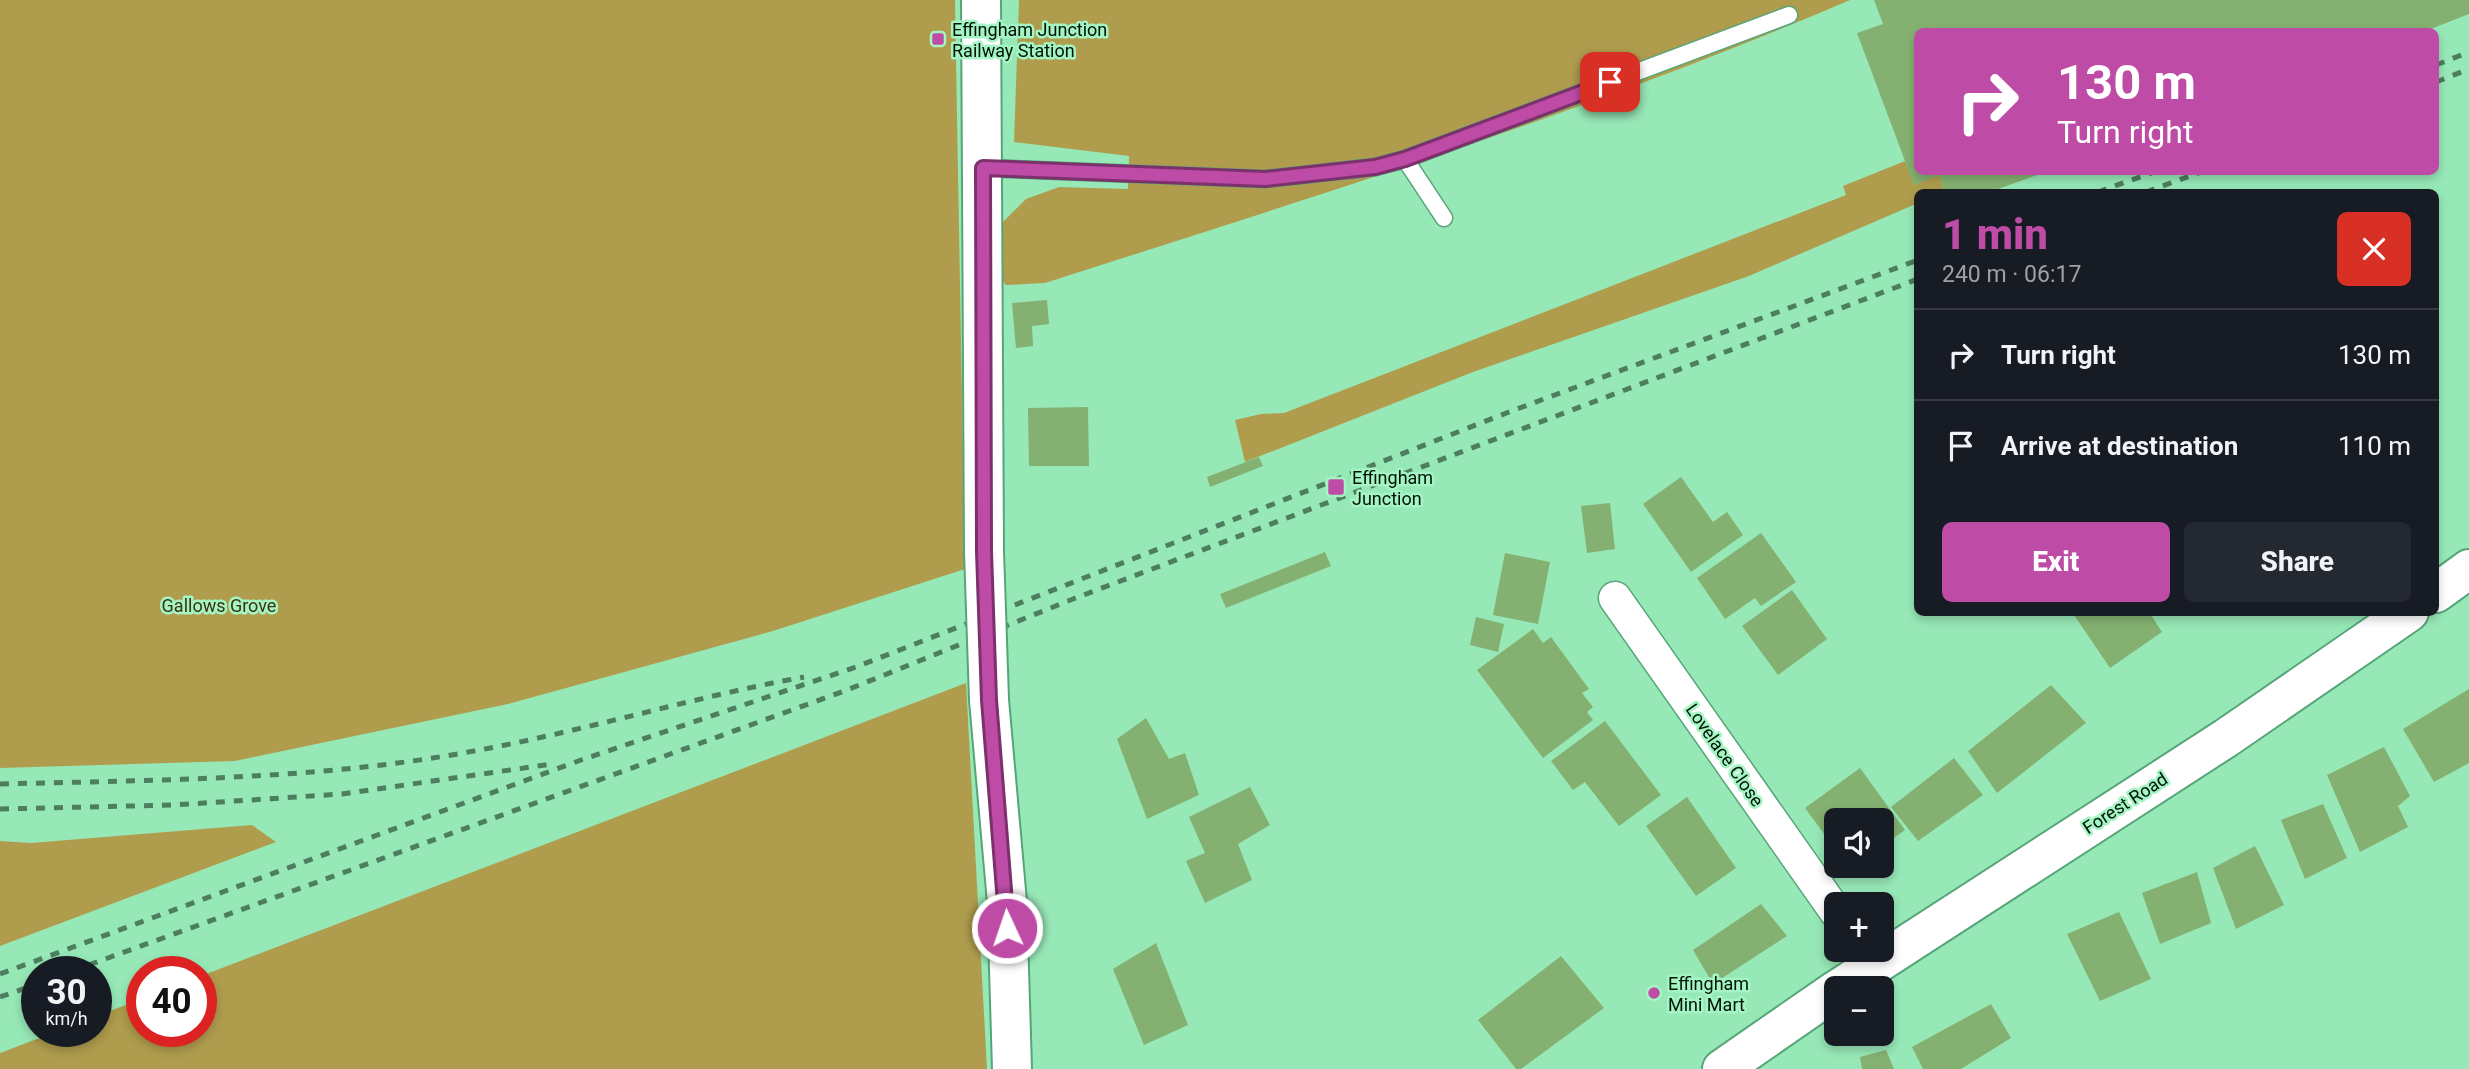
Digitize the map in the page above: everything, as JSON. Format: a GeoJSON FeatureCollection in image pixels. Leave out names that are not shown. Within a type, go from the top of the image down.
{"type":"FeatureCollection","features":[{"type":"Feature","properties":{"kind":"street"},"geometry":{"type":"LineString","coordinates":[[981,0],[984,551],[989,700],[1007,902],[1012,1069]]}},
{"type":"Feature","properties":{"kind":"street"},"geometry":{"type":"LineString","coordinates":[[2439,591],[2469,569]]}},
{"type":"Feature","properties":{"kind":"street","name":"Lovelace Close"},"geometry":{"type":"LineString","coordinates":[[1615,598],[1824,895]]}},
{"type":"Feature","properties":{"kind":"street","name":"Forest Road"},"geometry":{"type":"LineString","coordinates":[[1894,942],[2226,738],[2403,616]]}},
{"type":"Feature","properties":{"kind":"street","name":"Forest Road"},"geometry":{"type":"LineString","coordinates":[[1851,976],[1864,962]]}},
{"type":"Feature","properties":{"kind":"street","name":"Forest Road"},"geometry":{"type":"LineString","coordinates":[[1722,1069],[1824,999]]}},
{"type":"Feature","properties":{"kind":"lane"},"geometry":{"type":"LineString","coordinates":[[983,168],[1265,179],[1375,167],[1405,159],[1789,15]]}},
{"type":"Feature","properties":{"kind":"lane"},"geometry":{"type":"LineString","coordinates":[[1405,159],[1444,218]]}},
{"type":"Feature","properties":{"kind":"green space","name":"Gallows Grove"},"geometry":{"type":"Polygon","coordinates":[[[0,0],[955,0],[965,569],[773,631],[508,704],[235,761],[0,768],[0,0]]]}},
{"type":"Feature","properties":{"kind":"green space"},"geometry":{"type":"Polygon","coordinates":[[[1019,0],[1850,0],[1652,79],[1451,151],[1045,283],[1006,285],[993,271],[994,231],[1026,199],[1059,187],[1128,189],[1129,156],[1014,142],[1019,0]]]}},
{"type":"Feature","properties":{"kind":"green space"},"geometry":{"type":"Polygon","coordinates":[[[1905,161],[1914,184],[1939,175],[1944,189],[1914,189],[1914,205],[1749,276],[1473,372],[1245,462],[1235,420],[1261,414],[1284,413],[1846,195],[1843,186],[1905,161]]]}},
{"type":"Feature","properties":{"kind":"green space"},"geometry":{"type":"Polygon","coordinates":[[[966,683],[987,1069],[0,1069],[0,1053],[21,1045],[112,1047],[112,1010],[126,1005],[126,1047],[217,1047],[217,970],[966,683]]]}},
{"type":"Feature","properties":{"kind":"green space"},"geometry":{"type":"Polygon","coordinates":[[[252,825],[276,842],[0,946],[0,841],[31,843],[252,825]]]}},
{"type":"Feature","properties":{"kind":"building"},"geometry":{"type":"Polygon","coordinates":[[[1874,0],[2469,0],[2469,14],[2433,28],[1914,28],[1914,175],[1939,175],[1914,185],[1857,33],[1883,24],[1874,0]]]}},
{"type":"Feature","properties":{"kind":"building"},"geometry":{"type":"Polygon","coordinates":[[[1939,175],[2037,175],[1998,189],[1944,189],[1939,175]]]}},
{"type":"Feature","properties":{"kind":"building"},"geometry":{"type":"Polygon","coordinates":[[[1047,300],[1049,324],[1032,326],[1033,346],[1016,348],[1012,303],[1047,300]]]}},
{"type":"Feature","properties":{"kind":"building"},"geometry":{"type":"Polygon","coordinates":[[[1088,407],[1089,466],[1029,466],[1028,408],[1088,407]]]}},
{"type":"Feature","properties":{"kind":"building"},"geometry":{"type":"Polygon","coordinates":[[[1259,457],[1263,466],[1210,487],[1207,477],[1259,457]]]}},
{"type":"Feature","properties":{"kind":"building"},"geometry":{"type":"Polygon","coordinates":[[[1681,477],[1713,522],[1727,512],[1743,535],[1691,572],[1643,504],[1681,477]]]}},
{"type":"Feature","properties":{"kind":"building"},"geometry":{"type":"Polygon","coordinates":[[[1610,503],[1615,549],[1587,553],[1581,506],[1610,503]]]}},
{"type":"Feature","properties":{"kind":"building"},"geometry":{"type":"Polygon","coordinates":[[[1761,533],[1796,582],[1761,606],[1755,598],[1725,619],[1697,578],[1761,533]]]}},
{"type":"Feature","properties":{"kind":"building"},"geometry":{"type":"Polygon","coordinates":[[[1325,552],[1331,566],[1226,608],[1220,594],[1325,552]]]}},
{"type":"Feature","properties":{"kind":"building"},"geometry":{"type":"Polygon","coordinates":[[[1505,553],[1550,562],[1538,624],[1493,615],[1505,553]]]}},
{"type":"Feature","properties":{"kind":"building"},"geometry":{"type":"Polygon","coordinates":[[[1792,590],[1827,639],[1778,675],[1742,626],[1792,590]]]}},
{"type":"Feature","properties":{"kind":"building"},"geometry":{"type":"Polygon","coordinates":[[[2075,616],[2152,616],[2162,632],[2110,668],[2075,616]]]}},
{"type":"Feature","properties":{"kind":"building"},"geometry":{"type":"Polygon","coordinates":[[[1476,617],[1504,624],[1498,652],[1470,645],[1476,617]]]}},
{"type":"Feature","properties":{"kind":"building"},"geometry":{"type":"Polygon","coordinates":[[[1533,629],[1543,643],[1551,637],[1589,689],[1582,693],[1593,707],[1587,712],[1593,720],[1543,758],[1477,670],[1533,629]]]}},
{"type":"Feature","properties":{"kind":"building"},"geometry":{"type":"Polygon","coordinates":[[[2051,685],[2086,723],[1997,793],[1968,751],[2051,685]]]}},
{"type":"Feature","properties":{"kind":"building"},"geometry":{"type":"Polygon","coordinates":[[[2469,689],[2469,763],[2434,782],[2403,729],[2469,689]]]}},
{"type":"Feature","properties":{"kind":"building"},"geometry":{"type":"Polygon","coordinates":[[[1146,718],[1169,759],[1185,753],[1199,795],[1147,819],[1117,739],[1146,718]]]}},
{"type":"Feature","properties":{"kind":"building"},"geometry":{"type":"Polygon","coordinates":[[[1605,721],[1661,795],[1619,826],[1585,782],[1573,790],[1551,761],[1605,721]]]}},
{"type":"Feature","properties":{"kind":"building"},"geometry":{"type":"Polygon","coordinates":[[[2384,747],[2410,796],[2398,806],[2408,827],[2360,852],[2327,775],[2384,747]]]}},
{"type":"Feature","properties":{"kind":"building"},"geometry":{"type":"Polygon","coordinates":[[[1954,758],[1983,795],[1918,841],[1891,807],[1954,758]]]}},
{"type":"Feature","properties":{"kind":"building"},"geometry":{"type":"Polygon","coordinates":[[[1860,768],[1889,808],[1824,808],[1824,834],[1805,808],[1860,768]]]}},
{"type":"Feature","properties":{"kind":"building"},"geometry":{"type":"Polygon","coordinates":[[[1250,787],[1270,825],[1238,844],[1252,880],[1205,903],[1186,861],[1205,853],[1189,817],[1250,787]]]}},
{"type":"Feature","properties":{"kind":"building"},"geometry":{"type":"Polygon","coordinates":[[[1687,797],[1736,868],[1696,896],[1646,826],[1687,797]]]}},
{"type":"Feature","properties":{"kind":"building"},"geometry":{"type":"Polygon","coordinates":[[[2323,804],[2347,858],[2305,879],[2281,820],[2323,804]]]}},
{"type":"Feature","properties":{"kind":"building"},"geometry":{"type":"Polygon","coordinates":[[[1894,815],[1905,830],[1894,838],[1894,815]]]}},
{"type":"Feature","properties":{"kind":"building"},"geometry":{"type":"Polygon","coordinates":[[[2255,846],[2284,905],[2236,929],[2213,868],[2255,846]]]}},
{"type":"Feature","properties":{"kind":"building"},"geometry":{"type":"Polygon","coordinates":[[[2197,872],[2211,923],[2160,944],[2142,893],[2197,872]]]}},
{"type":"Feature","properties":{"kind":"building"},"geometry":{"type":"Polygon","coordinates":[[[1761,904],[1787,936],[1713,984],[1693,950],[1761,904]]]}},
{"type":"Feature","properties":{"kind":"building"},"geometry":{"type":"Polygon","coordinates":[[[2119,912],[2151,979],[2100,1001],[2067,934],[2119,912]]]}},
{"type":"Feature","properties":{"kind":"building"},"geometry":{"type":"Polygon","coordinates":[[[1156,943],[1188,1025],[1144,1045],[1113,969],[1156,943]]]}},
{"type":"Feature","properties":{"kind":"building"},"geometry":{"type":"Polygon","coordinates":[[[1561,956],[1604,1008],[1521,1069],[1516,1069],[1478,1020],[1561,956]]]}},
{"type":"Feature","properties":{"kind":"building"},"geometry":{"type":"Polygon","coordinates":[[[1991,1004],[2011,1038],[1961,1069],[1923,1069],[1912,1047],[1991,1004]]]}},
{"type":"Feature","properties":{"kind":"building"},"geometry":{"type":"Polygon","coordinates":[[[1886,1050],[1894,1069],[1862,1069],[1860,1057],[1886,1050]]]}},
{"type":"Feature","properties":{"kind":"railway"},"geometry":{"type":"LineString","coordinates":[[2439,64],[2469,52]]}},
{"type":"Feature","properties":{"kind":"railway"},"geometry":{"type":"LineString","coordinates":[[2439,81],[2469,69]]}},
{"type":"Feature","properties":{"kind":"railway"},"geometry":{"type":"LineString","coordinates":[[2106,189],[2146,175]]}},
{"type":"Feature","properties":{"kind":"railway"},"geometry":{"type":"LineString","coordinates":[[2154,189],[2193,175]]}},
{"type":"Feature","properties":{"kind":"railway"},"geometry":{"type":"LineString","coordinates":[[0,974],[581,760],[856,667],[1509,412],[1914,261]]}},
{"type":"Feature","properties":{"kind":"railway"},"geometry":{"type":"LineString","coordinates":[[112,956],[847,690],[1073,599],[1914,281]]}},
{"type":"Feature","properties":{"kind":"railway"},"geometry":{"type":"LineString","coordinates":[[0,784],[238,777],[415,761],[515,743],[804,677]]}},
{"type":"Feature","properties":{"kind":"railway"},"geometry":{"type":"LineString","coordinates":[[0,809],[174,805],[342,794],[552,764]]}},
{"type":"Feature","properties":{"kind":"railway"},"geometry":{"type":"LineString","coordinates":[[0,997],[21,990]]}},
{"type":"Feature","properties":{"kind":"place","name":"Effingham Junction Railway Station"},"geometry":{"type":"Point","coordinates":[938,39]}},
{"type":"Feature","properties":{"kind":"place","name":"Effingham Junction"},"geometry":{"type":"Point","coordinates":[1336,487]}},
{"type":"Feature","properties":{"kind":"place","name":"Effingham Mini Mart"},"geometry":{"type":"Point","coordinates":[1654,993]}},
{"type":"Feature","properties":{"kind":"route"},"geometry":{"type":"LineString","coordinates":[[1007,928],[989,700],[984,551],[983,168],[1265,179],[1375,167],[1405,159],[1610,82]]}}]}
